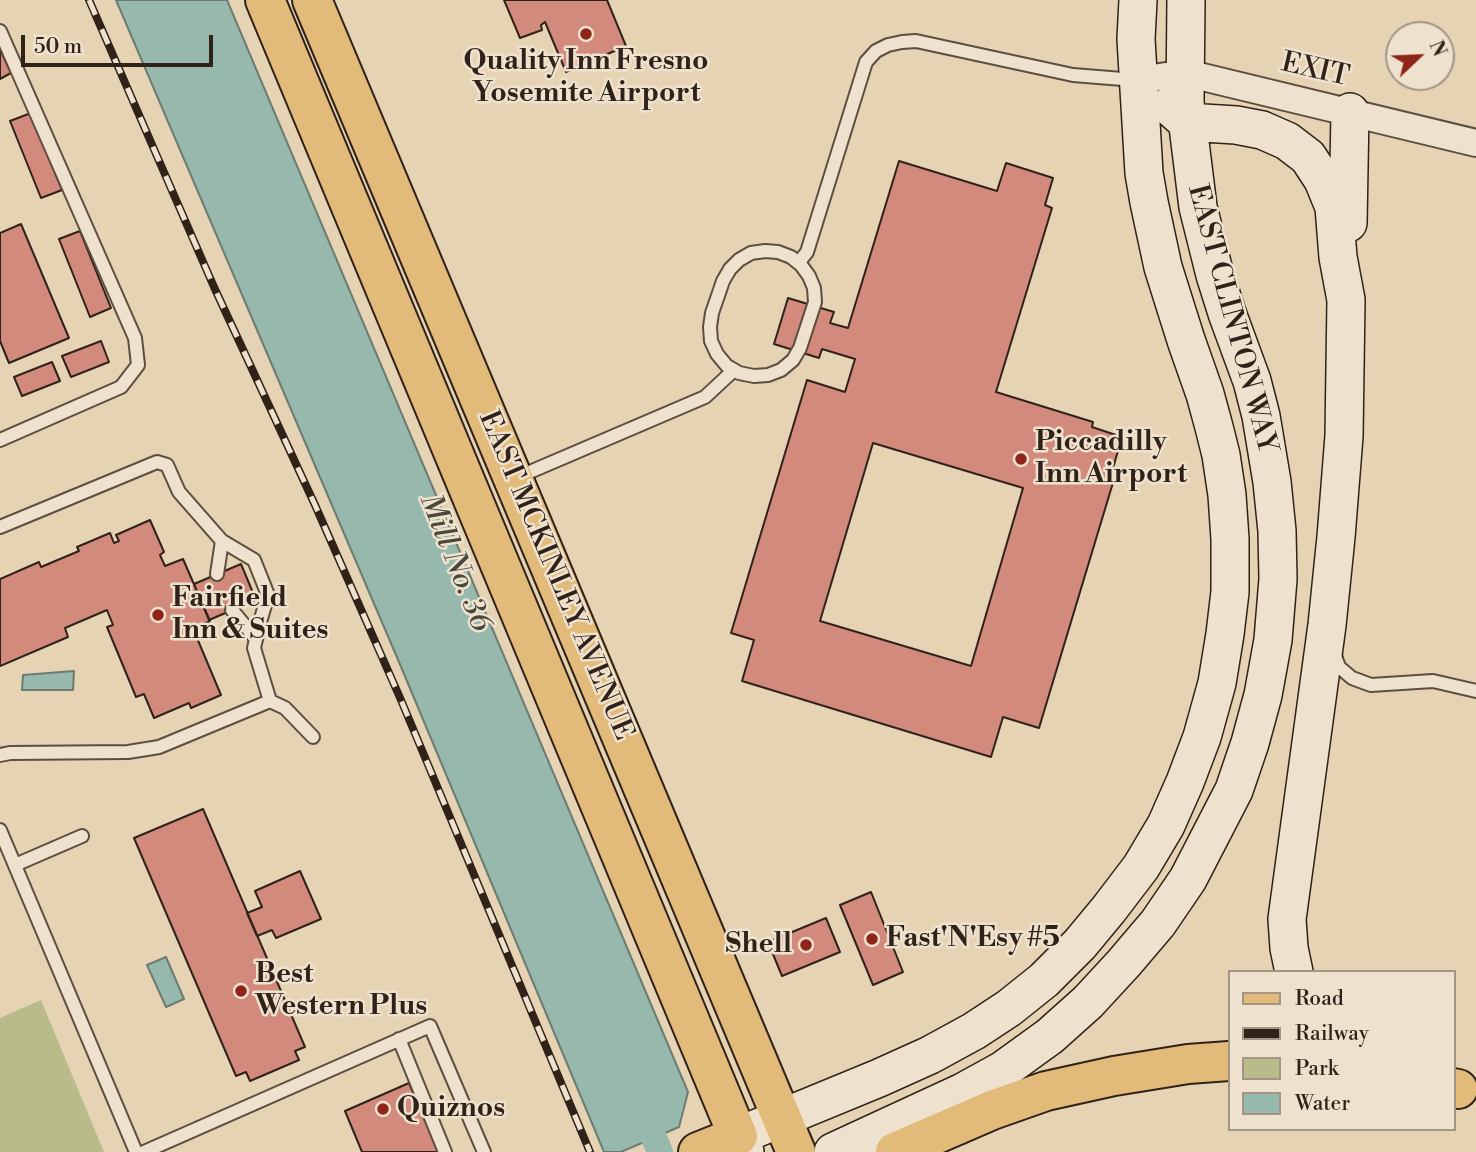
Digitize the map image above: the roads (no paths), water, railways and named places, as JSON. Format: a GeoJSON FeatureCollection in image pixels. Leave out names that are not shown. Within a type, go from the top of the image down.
{"type":"FeatureCollection","features":[{"type":"Feature","properties":{"kind":"main road","name":"EAST MCKINLEY AVENUE"},"geometry":{"type":"LineString","coordinates":[[265,0],[741,1144]]}},
{"type":"Feature","properties":{"kind":"main road","name":"EAST MCKINLEY AVENUE"},"geometry":{"type":"LineString","coordinates":[[312,0],[789,1135]]}},
{"type":"Feature","properties":{"kind":"main road","name":"EAST CLINTON WAY"},"geometry":{"type":"LineString","coordinates":[[741,1144],[789,1135],[879,1078],[939,1050],[991,1020],[1044,980],[1080,944],[1141,867],[1166,825],[1202,737],[1217,683],[1230,592],[1227,495],[1221,455],[1208,405],[1174,302],[1155,233],[1144,173],[1136,39],[1138,0]]}},
{"type":"Feature","properties":{"kind":"main road","name":"EAST CLINTON WAY"},"geometry":{"type":"LineString","coordinates":[[832,1152],[963,1092],[1003,1070],[1050,1036],[1088,1002],[1141,943],[1188,879],[1234,790],[1250,743],[1263,695],[1273,640],[1278,579],[1277,531],[1261,416],[1252,381],[1227,313],[1198,207],[1187,122],[1186,0]]}},
{"type":"Feature","properties":{"kind":"main road"},"geometry":{"type":"LineString","coordinates":[[1139,80],[1187,122],[1236,125],[1262,130],[1287,141],[1308,157],[1323,180],[1334,207],[1338,257],[1346,300]]}},
{"type":"Feature","properties":{"kind":"main road"},"geometry":{"type":"LineString","coordinates":[[1294,970],[1287,919],[1327,625],[1344,436],[1349,112]]}},
{"type":"Feature","properties":{"kind":"main road"},"geometry":{"type":"LineString","coordinates":[[330,154],[397,262],[475,444],[487,462],[502,474],[514,478]]}},
{"type":"Feature","properties":{"kind":"main road"},"geometry":{"type":"LineString","coordinates":[[895,1152],[992,1110],[1046,1091],[1126,1074],[1188,1064],[1228,1061]]}},
{"type":"Feature","properties":{"kind":"main road"},"geometry":{"type":"LineString","coordinates":[[698,1152],[741,1144]]}},
{"type":"Feature","properties":{"kind":"street","name":"EXIT"},"geometry":{"type":"LineString","coordinates":[[1139,80],[1186,73],[1476,144]]}},
{"type":"Feature","properties":{"kind":"lane"},"geometry":{"type":"LineString","coordinates":[[0,31],[135,338],[138,365],[121,387],[0,440]]}},
{"type":"Feature","properties":{"kind":"lane"},"geometry":{"type":"LineString","coordinates":[[799,262],[807,252],[866,62],[876,51],[888,45],[916,41],[1073,75],[1139,80]]}},
{"type":"Feature","properties":{"kind":"lane"},"geometry":{"type":"LineString","coordinates":[[765,251],[778,251],[799,262],[814,288],[815,302],[800,348],[793,360],[781,370],[768,375],[739,373],[727,366],[711,341],[710,327],[723,281],[730,269],[751,253],[765,251]]}},
{"type":"Feature","properties":{"kind":"lane"},"geometry":{"type":"LineString","coordinates":[[514,478],[705,397],[734,370]]}},
{"type":"Feature","properties":{"kind":"lane"},"geometry":{"type":"LineString","coordinates":[[0,527],[157,462],[167,465],[178,492],[222,541],[254,560],[268,596],[254,648],[270,701]]}},
{"type":"Feature","properties":{"kind":"lane"},"geometry":{"type":"LineString","coordinates":[[217,574],[222,541]]}},
{"type":"Feature","properties":{"kind":"lane"},"geometry":{"type":"LineString","coordinates":[[232,610],[256,639]]}},
{"type":"Feature","properties":{"kind":"lane"},"geometry":{"type":"LineString","coordinates":[[1327,625],[1339,667],[1352,678],[1371,685],[1433,681],[1476,691]]}},
{"type":"Feature","properties":{"kind":"lane"},"geometry":{"type":"LineString","coordinates":[[0,755],[128,752],[159,747],[270,701],[285,708],[313,737]]}},
{"type":"Feature","properties":{"kind":"lane"},"geometry":{"type":"LineString","coordinates":[[0,830],[136,1152]]}},
{"type":"Feature","properties":{"kind":"lane"},"geometry":{"type":"LineString","coordinates":[[15,865],[82,836]]}},
{"type":"Feature","properties":{"kind":"lane"},"geometry":{"type":"LineString","coordinates":[[145,1152],[430,1026],[484,1152]]}},
{"type":"Feature","properties":{"kind":"lane"},"geometry":{"type":"LineString","coordinates":[[399,1039],[445,1152]]}},
{"type":"Feature","properties":{"kind":"water"},"geometry":{"type":"Polygon","coordinates":[[[116,0],[227,0],[688,1092],[679,1127],[621,1152],[604,1152],[399,662],[116,0]]]}},
{"type":"Feature","properties":{"kind":"water"},"geometry":{"type":"Polygon","coordinates":[[[74,671],[73,690],[22,690],[23,675],[74,671]]]}},
{"type":"Feature","properties":{"kind":"water"},"geometry":{"type":"Polygon","coordinates":[[[166,957],[184,999],[166,1007],[147,965],[166,957]]]}},
{"type":"Feature","properties":{"kind":"waterway","name":"Mill No. 36"},"geometry":{"type":"LineString","coordinates":[[640,1105],[660,1152]]}},
{"type":"Feature","properties":{"kind":"railway"},"geometry":{"type":"LineString","coordinates":[[89,0],[214,287],[401,700],[590,1152]]}},
{"type":"Feature","properties":{"kind":"place","name":"Quality Inn Fresno Yosemite Airport"},"geometry":{"type":"Point","coordinates":[586,34]}},
{"type":"Feature","properties":{"kind":"place","name":"Piccadilly Inn Airport"},"geometry":{"type":"Point","coordinates":[1021,459]}},
{"type":"Feature","properties":{"kind":"place","name":"Fairfield Inn & Suites"},"geometry":{"type":"Point","coordinates":[158,615]}},
{"type":"Feature","properties":{"kind":"place","name":"Fast'N'Esy #5"},"geometry":{"type":"Point","coordinates":[872,939]}},
{"type":"Feature","properties":{"kind":"place","name":"Shell"},"geometry":{"type":"Point","coordinates":[806,945]}},
{"type":"Feature","properties":{"kind":"place","name":"Best Western Plus"},"geometry":{"type":"Point","coordinates":[241,991]}},
{"type":"Feature","properties":{"kind":"place","name":"Quiznos"},"geometry":{"type":"Point","coordinates":[383,1109]}}]}
